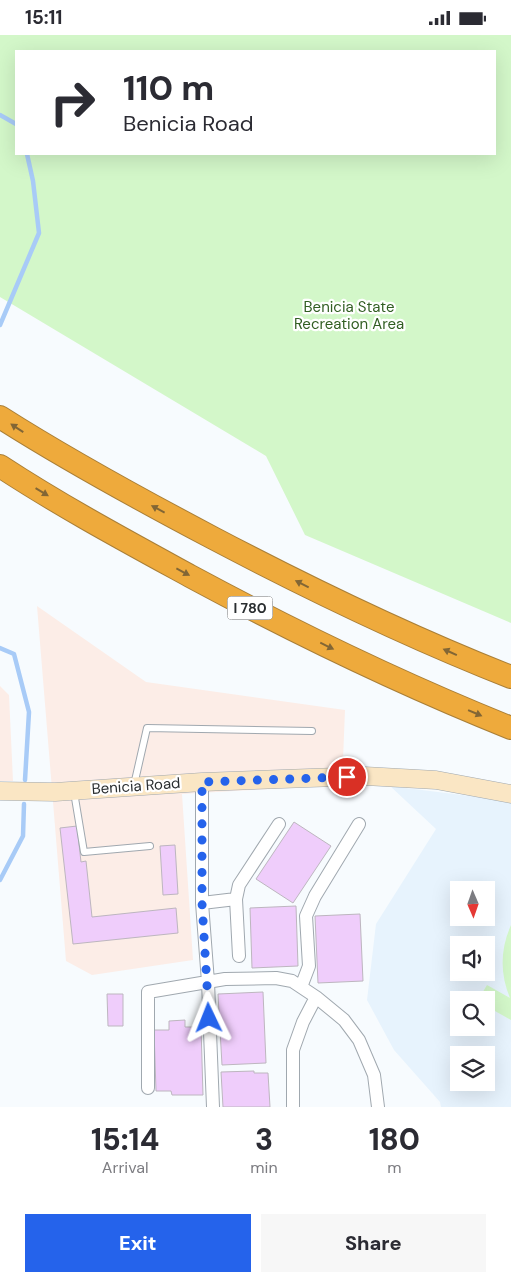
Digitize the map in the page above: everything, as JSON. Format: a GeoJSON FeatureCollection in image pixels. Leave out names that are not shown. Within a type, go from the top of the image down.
{"type":"FeatureCollection","features":[{"type":"Feature","properties":{"kind":"highway"},"geometry":{"type":"LineString","coordinates":[[0,417],[136,497],[248,556],[398,629],[511,677]]}},
{"type":"Feature","properties":{"kind":"highway","name":"I 780"},"geometry":{"type":"LineString","coordinates":[[0,466],[131,544],[273,620],[407,683],[511,728]]}},
{"type":"Feature","properties":{"kind":"main road","name":"Benicia Road"},"geometry":{"type":"LineString","coordinates":[[0,791],[55,792],[301,777],[400,777],[436,780],[511,794]]}},
{"type":"Feature","properties":{"kind":"street"},"geometry":{"type":"LineString","coordinates":[[202,782],[202,903],[208,983],[213,1107]]}},
{"type":"Feature","properties":{"kind":"street"},"geometry":{"type":"LineString","coordinates":[[239,956],[236,899],[239,885],[279,824]]}},
{"type":"Feature","properties":{"kind":"street"},"geometry":{"type":"LineString","coordinates":[[301,987],[309,966],[306,916],[315,896],[359,824]]}},
{"type":"Feature","properties":{"kind":"street"},"geometry":{"type":"LineString","coordinates":[[202,903],[236,899]]}},
{"type":"Feature","properties":{"kind":"street"},"geometry":{"type":"LineString","coordinates":[[148,1088],[148,992],[226,979],[276,978],[292,981],[316,997],[344,1020],[359,1040],[374,1075],[378,1107]]}},
{"type":"Feature","properties":{"kind":"street"},"geometry":{"type":"LineString","coordinates":[[293,1107],[293,1050],[303,1022],[316,997]]}},
{"type":"Feature","properties":{"kind":"lane"},"geometry":{"type":"LineString","coordinates":[[134,786],[147,728],[312,731]]}},
{"type":"Feature","properties":{"kind":"lane"},"geometry":{"type":"LineString","coordinates":[[74,791],[84,851],[150,846]]}},
{"type":"Feature","properties":{"kind":"shaded area"},"geometry":{"type":"Polygon","coordinates":[[[37,606],[146,682],[345,710],[342,785],[182,794],[193,960],[92,975],[66,961],[37,606]]]}},
{"type":"Feature","properties":{"kind":"shaded area"},"geometry":{"type":"Polygon","coordinates":[[[0,686],[9,695],[13,781],[0,781],[0,686]]]}},
{"type":"Feature","properties":{"kind":"shaded area"},"geometry":{"type":"Polygon","coordinates":[[[390,786],[511,801],[511,1107],[441,1107],[440,1102],[394,1050],[367,1000],[376,924],[436,829],[390,786]]]}},
{"type":"Feature","properties":{"kind":"green space","name":"Benicia State Recreation Area"},"geometry":{"type":"Polygon","coordinates":[[[0,35],[511,35],[511,623],[305,535],[266,456],[0,297],[0,35]]]}},
{"type":"Feature","properties":{"kind":"green space"},"geometry":{"type":"Polygon","coordinates":[[[511,925],[511,1020],[495,1011],[495,991],[483,991],[487,985],[510,998],[503,971],[503,953],[511,925]]]}},
{"type":"Feature","properties":{"kind":"building"},"geometry":{"type":"Polygon","coordinates":[[[294,822],[331,846],[293,903],[256,879],[294,822]]]}},
{"type":"Feature","properties":{"kind":"building"},"geometry":{"type":"Polygon","coordinates":[[[77,826],[81,862],[86,861],[92,917],[176,908],[178,933],[73,944],[60,828],[77,826]]]}},
{"type":"Feature","properties":{"kind":"building"},"geometry":{"type":"Polygon","coordinates":[[[175,845],[178,894],[163,895],[160,846],[175,845]]]}},
{"type":"Feature","properties":{"kind":"building"},"geometry":{"type":"Polygon","coordinates":[[[296,906],[298,966],[252,968],[250,908],[296,906]]]}},
{"type":"Feature","properties":{"kind":"building"},"geometry":{"type":"Polygon","coordinates":[[[360,914],[363,981],[318,983],[315,916],[360,914]]]}},
{"type":"Feature","properties":{"kind":"building"},"geometry":{"type":"Polygon","coordinates":[[[263,992],[266,1063],[222,1065],[218,994],[263,992]]]}},
{"type":"Feature","properties":{"kind":"building"},"geometry":{"type":"Polygon","coordinates":[[[107,994],[123,994],[123,1026],[108,1026],[107,994]]]}},
{"type":"Feature","properties":{"kind":"building"},"geometry":{"type":"Polygon","coordinates":[[[185,1020],[185,1027],[201,1027],[203,1095],[172,1095],[171,1091],[156,1091],[154,1030],[169,1030],[169,1021],[185,1020]]]}},
{"type":"Feature","properties":{"kind":"building"},"geometry":{"type":"Polygon","coordinates":[[[254,1071],[254,1073],[268,1073],[270,1107],[223,1107],[221,1072],[254,1071]]]}},
{"type":"Feature","properties":{"kind":"waterway"},"geometry":{"type":"LineString","coordinates":[[0,115],[15,123]]}},
{"type":"Feature","properties":{"kind":"waterway"},"geometry":{"type":"LineString","coordinates":[[0,325],[39,233],[33,181],[27,155]]}},
{"type":"Feature","properties":{"kind":"waterway"},"geometry":{"type":"LineString","coordinates":[[0,648],[14,654],[29,712],[25,780]]}},
{"type":"Feature","properties":{"kind":"waterway"},"geometry":{"type":"LineString","coordinates":[[0,880],[23,836],[24,804]]}},
{"type":"Feature","properties":{"kind":"route"},"geometry":{"type":"LineString","coordinates":[[209,1018],[202,903],[202,782],[292,777],[347,777]]}}]}
